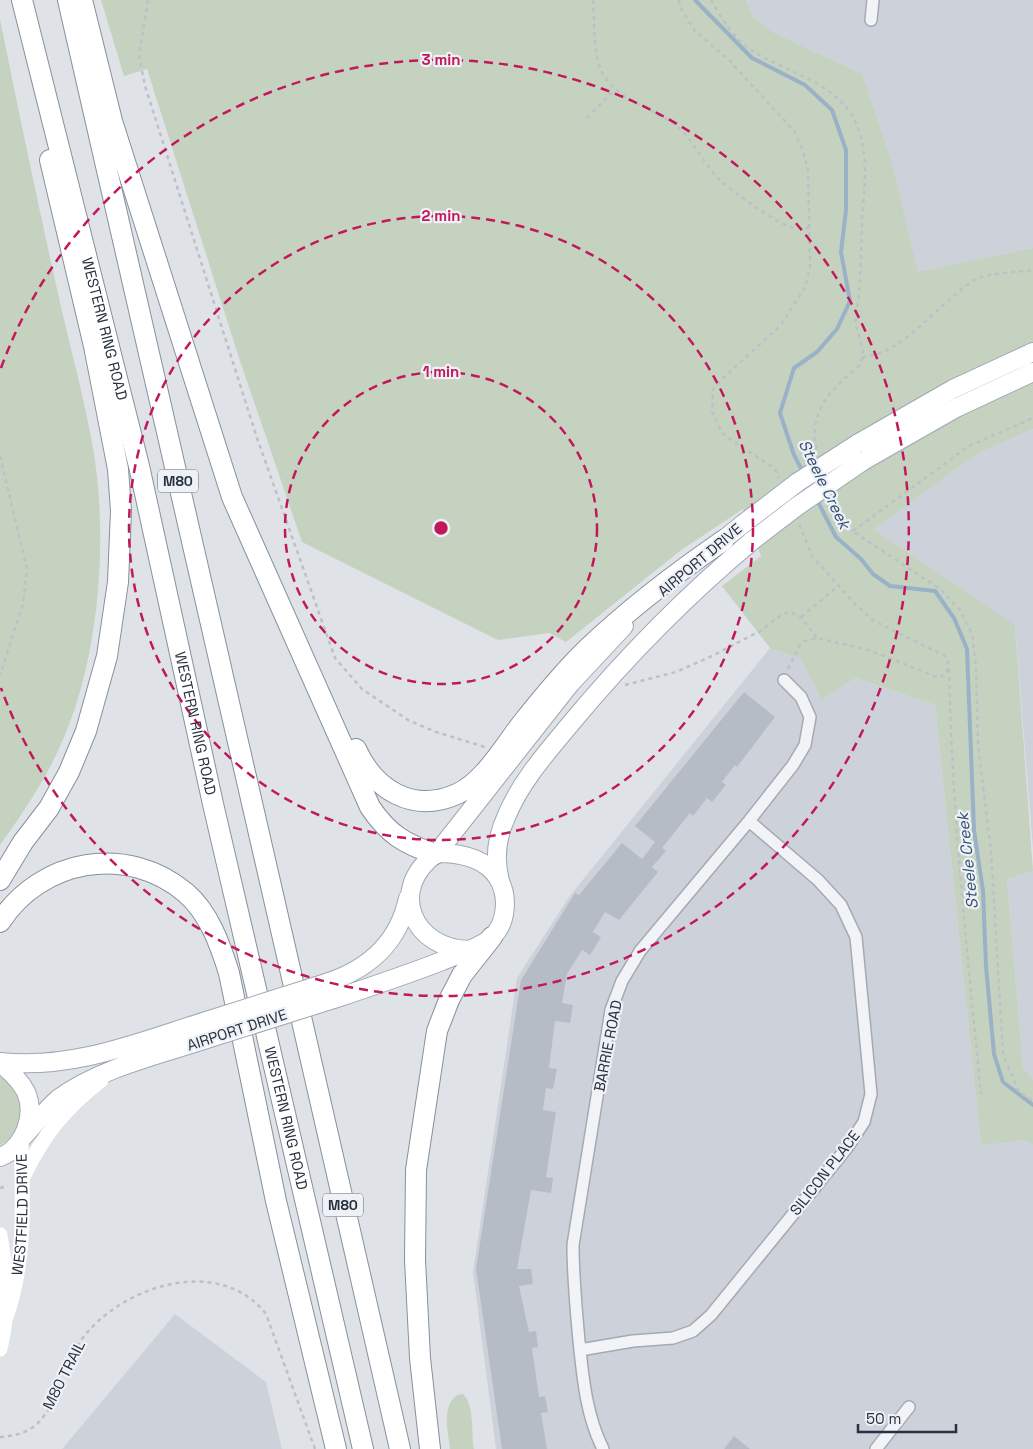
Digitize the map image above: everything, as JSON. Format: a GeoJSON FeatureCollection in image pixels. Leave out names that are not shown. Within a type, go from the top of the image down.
{"type":"FeatureCollection","features":[{"type":"Feature","properties":{"kind":"highway"},"geometry":{"type":"LineString","coordinates":[[0,880],[23,842],[49,808],[69,772],[99,694],[115,616],[121,511],[118,469],[94,346],[36,102],[22,0]]}},
{"type":"Feature","properties":{"kind":"highway","name":"WESTERN RING ROAD"},"geometry":{"type":"LineString","coordinates":[[22,0],[139,466],[213,804],[363,1449]]}},
{"type":"Feature","properties":{"kind":"highway","name":"M80"},"geometry":{"type":"LineString","coordinates":[[68,0],[400,1449]]}},
{"type":"Feature","properties":{"kind":"highway"},"geometry":{"type":"LineString","coordinates":[[82,0],[112,121],[232,497],[370,808],[379,820],[409,846],[436,854]]}},
{"type":"Feature","properties":{"kind":"highway"},"geometry":{"type":"LineString","coordinates":[[290,626],[362,763],[386,789],[421,801],[446,798],[471,785],[587,649],[656,588],[724,540]]}},
{"type":"Feature","properties":{"kind":"highway"},"geometry":{"type":"LineString","coordinates":[[0,922],[19,898],[50,875],[73,867],[98,863],[130,866],[157,875],[186,894],[203,915],[220,943],[229,973],[276,1201],[336,1449]]}},
{"type":"Feature","properties":{"kind":"highway"},"geometry":{"type":"LineString","coordinates":[[430,1449],[420,1358],[415,1260],[416,1170],[434,1050],[440,1023],[462,975],[492,937]]}},
{"type":"Feature","properties":{"kind":"main road","name":"AIRPORT DRIVE"},"geometry":{"type":"LineString","coordinates":[[436,854],[533,728],[592,660],[657,595],[743,524],[814,472],[857,444],[953,389],[1033,352]]}},
{"type":"Feature","properties":{"kind":"main road","name":"AIRPORT DRIVE"},"geometry":{"type":"LineString","coordinates":[[500,881],[496,866],[498,844],[506,817],[513,802],[556,741],[608,681],[704,582],[753,540],[796,507],[863,461],[956,408],[1033,372]]}},
{"type":"Feature","properties":{"kind":"main road"},"geometry":{"type":"LineString","coordinates":[[436,854],[457,854],[482,862],[500,881],[505,896],[503,918],[492,937],[470,950],[450,947],[427,934],[411,912],[408,897],[419,871],[436,854]]}},
{"type":"Feature","properties":{"kind":"main road","name":"AIRPORT DRIVE"},"geometry":{"type":"LineString","coordinates":[[332,990],[379,954],[396,930],[408,897]]}},
{"type":"Feature","properties":{"kind":"main road","name":"AIRPORT DRIVE"},"geometry":{"type":"LineString","coordinates":[[0,1062],[45,1064],[78,1059],[208,1029],[332,990],[392,980],[470,950]]}},
{"type":"Feature","properties":{"kind":"main road","name":"AIRPORT DRIVE"},"geometry":{"type":"LineString","coordinates":[[0,1157],[13,1150],[56,1101],[81,1085],[208,1029]]}},
{"type":"Feature","properties":{"kind":"main road"},"geometry":{"type":"LineString","coordinates":[[0,1062],[18,1080],[28,1099],[28,1119],[22,1140]]}},
{"type":"Feature","properties":{"kind":"main road"},"geometry":{"type":"LineString","coordinates":[[23,1178],[43,1139],[60,1117],[79,1097],[110,1073]]}},
{"type":"Feature","properties":{"kind":"main road","name":"WESTFIELD DRIVE"},"geometry":{"type":"LineString","coordinates":[[0,1349],[6,1317],[19,1270],[23,1178],[22,1140]]}},
{"type":"Feature","properties":{"kind":"main road","name":"WESTFIELD DRIVE"},"geometry":{"type":"LineString","coordinates":[[0,1234],[6,1317]]}},
{"type":"Feature","properties":{"kind":"street"},"geometry":{"type":"LineString","coordinates":[[871,20],[873,0]]}},
{"type":"Feature","properties":{"kind":"street","name":"BARRIE ROAD"},"geometry":{"type":"LineString","coordinates":[[603,1449],[593,1429],[585,1393],[573,1277],[573,1245],[612,1010],[622,980],[640,951],[749,821],[793,765],[805,745],[810,717],[801,697],[784,680]]}},
{"type":"Feature","properties":{"kind":"street","name":"SILICON PLACE"},"geometry":{"type":"LineString","coordinates":[[580,1350],[634,1341],[673,1338],[693,1331],[711,1316],[846,1149],[864,1122],[871,1094],[856,937],[841,905],[818,880],[749,821]]}},
{"type":"Feature","properties":{"kind":"street"},"geometry":{"type":"LineString","coordinates":[[876,1449],[909,1407]]}},
{"type":"Feature","properties":{"kind":"path"},"geometry":{"type":"LineString","coordinates":[[148,0],[139,55],[145,86],[257,438],[335,658],[362,689],[408,720],[436,732],[469,740],[499,752]]}},
{"type":"Feature","properties":{"kind":"path"},"geometry":{"type":"LineString","coordinates":[[593,0],[598,59],[602,73],[615,89],[632,100],[663,115],[680,129],[720,180],[779,222],[792,227],[809,228]]}},
{"type":"Feature","properties":{"kind":"path"},"geometry":{"type":"LineString","coordinates":[[679,0],[680,7],[695,31],[729,60],[794,131],[803,151],[808,170],[810,266],[805,288],[780,326],[724,377],[713,390],[712,412],[723,434],[774,469],[782,485]]}},
{"type":"Feature","properties":{"kind":"path"},"geometry":{"type":"LineString","coordinates":[[711,0],[737,38],[750,50],[832,92],[855,121],[862,139],[864,165],[860,292],[855,325],[864,349],[860,364],[834,389],[818,409],[814,439],[821,460]]}},
{"type":"Feature","properties":{"kind":"path"},"geometry":{"type":"LineString","coordinates":[[587,118],[615,89]]}},
{"type":"Feature","properties":{"kind":"path"},"geometry":{"type":"LineString","coordinates":[[862,357],[870,357],[905,339],[950,298],[978,278],[1033,270]]}},
{"type":"Feature","properties":{"kind":"path"},"geometry":{"type":"LineString","coordinates":[[853,531],[969,446],[1033,418]]}},
{"type":"Feature","properties":{"kind":"path"},"geometry":{"type":"LineString","coordinates":[[0,456],[26,569],[23,604],[0,675]]}},
{"type":"Feature","properties":{"kind":"path"},"geometry":{"type":"LineString","coordinates":[[832,494],[844,526],[940,589],[960,610],[972,634],[976,667],[978,745],[991,851],[1002,1054],[1020,1092],[1033,1102]]}},
{"type":"Feature","properties":{"kind":"path"},"geometry":{"type":"LineString","coordinates":[[797,521],[812,556],[856,605],[874,621],[945,656],[948,661],[958,858],[981,1094]]}},
{"type":"Feature","properties":{"kind":"path"},"geometry":{"type":"LineString","coordinates":[[801,617],[838,585]]}},
{"type":"Feature","properties":{"kind":"path"},"geometry":{"type":"LineString","coordinates":[[608,681],[623,685],[676,672],[762,630],[780,615],[790,612],[801,617],[817,638]]}},
{"type":"Feature","properties":{"kind":"path"},"geometry":{"type":"LineString","coordinates":[[784,680],[798,646],[804,641],[817,638],[869,650],[939,678],[945,675],[949,668]]}},
{"type":"Feature","properties":{"kind":"path","name":"M80 TRAIL"},"geometry":{"type":"LineString","coordinates":[[0,1437],[25,1432],[39,1422],[50,1404],[74,1350],[102,1317],[126,1300],[155,1288],[201,1281],[239,1292],[255,1302],[266,1314],[315,1449]]}},
{"type":"Feature","properties":{"kind":"shaded area"},"geometry":{"type":"Polygon","coordinates":[[[746,0],[1033,0],[1033,248],[918,273],[892,162],[862,74],[773,32],[754,18],[746,0]]]}},
{"type":"Feature","properties":{"kind":"shaded area"},"geometry":{"type":"Polygon","coordinates":[[[1033,429],[1033,849],[1015,625],[874,529],[977,454],[1033,429]]]}},
{"type":"Feature","properties":{"kind":"shaded area"},"geometry":{"type":"Polygon","coordinates":[[[770,648],[800,659],[822,700],[856,678],[935,705],[981,1144],[1024,1140],[1033,1145],[1033,1449],[496,1449],[473,1272],[517,978],[569,897],[770,648]]]}},
{"type":"Feature","properties":{"kind":"shaded area"},"geometry":{"type":"Polygon","coordinates":[[[1033,871],[1033,1080],[1023,1067],[1007,879],[1033,871]]]}},
{"type":"Feature","properties":{"kind":"shaded area"},"geometry":{"type":"Polygon","coordinates":[[[175,1314],[266,1382],[282,1449],[62,1449],[175,1314]]]}},
{"type":"Feature","properties":{"kind":"green space"},"geometry":{"type":"Polygon","coordinates":[[[101,0],[746,0],[754,18],[773,32],[862,74],[892,162],[918,272],[1033,248],[1033,429],[977,454],[874,529],[1015,625],[1033,871],[1007,879],[1023,1067],[1033,1080],[1033,1145],[1024,1140],[981,1145],[935,705],[856,678],[822,700],[800,659],[770,648],[722,586],[761,556],[743,509],[680,551],[566,642],[549,633],[498,640],[302,542],[239,358],[147,69],[124,76],[101,0]]]}},
{"type":"Feature","properties":{"kind":"green space"},"geometry":{"type":"Polygon","coordinates":[[[0,19],[42,222],[82,392],[94,454],[100,524],[100,562],[92,638],[85,674],[75,709],[49,769],[26,808],[0,845],[0,19]]]}},
{"type":"Feature","properties":{"kind":"green space"},"geometry":{"type":"Polygon","coordinates":[[[0,1076],[16,1092],[22,1111],[17,1130],[0,1145],[0,1076]]]}},
{"type":"Feature","properties":{"kind":"green space"},"geometry":{"type":"Polygon","coordinates":[[[463,1394],[467,1399],[471,1412],[474,1449],[450,1449],[447,1413],[452,1400],[457,1395],[463,1394]]]}},
{"type":"Feature","properties":{"kind":"building"},"geometry":{"type":"Polygon","coordinates":[[[744,692],[775,717],[737,767],[735,765],[722,782],[726,785],[712,802],[707,798],[693,816],[690,813],[662,848],[666,851],[652,867],[658,872],[619,920],[605,912],[593,932],[601,937],[590,955],[582,950],[567,974],[562,1003],[573,1005],[570,1023],[555,1021],[549,1068],[557,1069],[553,1089],[546,1088],[543,1110],[556,1112],[546,1177],[553,1178],[551,1193],[531,1190],[517,1269],[531,1269],[533,1284],[519,1286],[529,1332],[536,1331],[538,1347],[532,1348],[539,1397],[545,1396],[548,1412],[541,1413],[547,1449],[502,1449],[476,1269],[521,980],[575,893],[579,895],[622,843],[642,859],[655,842],[635,826],[744,692]]]}},
{"type":"Feature","properties":{"kind":"building"},"geometry":{"type":"Polygon","coordinates":[[[734,1436],[750,1449],[724,1449],[734,1436]]]}},
{"type":"Feature","properties":{"kind":"waterway","name":"Steele Creek"},"geometry":{"type":"LineString","coordinates":[[695,0],[752,58],[805,85],[832,110],[846,150],[846,210],[841,252],[850,301],[837,329],[817,352],[794,368],[780,413],[794,455],[803,472]]}},
{"type":"Feature","properties":{"kind":"waterway","name":"Steele Creek"},"geometry":{"type":"LineString","coordinates":[[816,498],[836,537],[861,559],[873,574],[890,586],[935,591],[954,618],[967,649],[974,830],[983,891],[986,966],[994,1054],[1003,1082],[1033,1105]]}}]}
